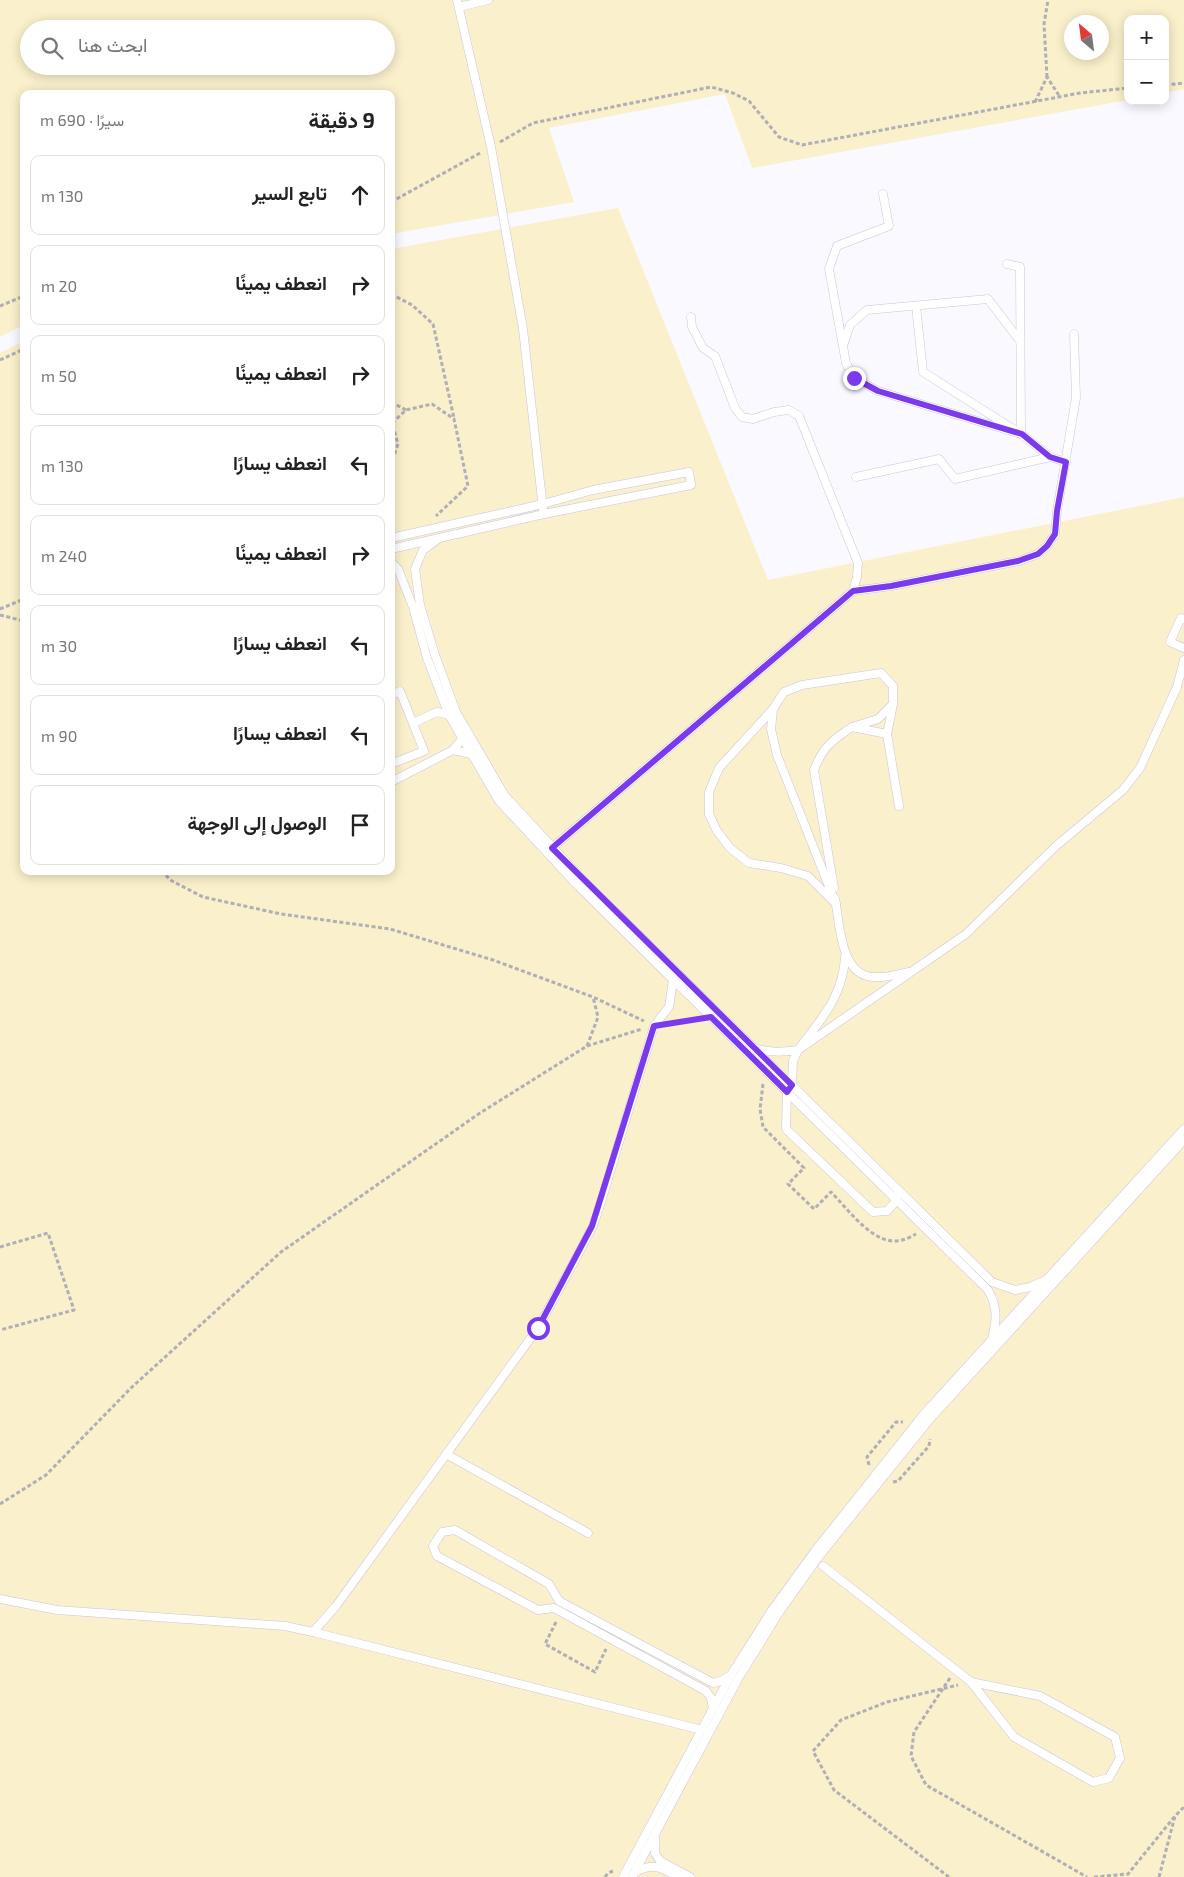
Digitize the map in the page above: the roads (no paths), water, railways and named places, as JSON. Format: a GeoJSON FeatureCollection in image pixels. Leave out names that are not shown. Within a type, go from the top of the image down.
{"type":"FeatureCollection","features":[{"type":"Feature","properties":{"kind":"lane"},"geometry":{"type":"LineString","coordinates":[[488,0],[458,4],[491,147],[523,329],[544,514]]}},
{"type":"Feature","properties":{"kind":"lane"},"geometry":{"type":"LineString","coordinates":[[883,194],[889,226],[836,246],[829,269],[846,363],[854,378],[878,391],[1022,434]]}},
{"type":"Feature","properties":{"kind":"lane"},"geometry":{"type":"LineString","coordinates":[[1006,264],[1020,266],[1022,434]]}},
{"type":"Feature","properties":{"kind":"lane"},"geometry":{"type":"LineString","coordinates":[[844,345],[850,325],[867,310],[988,299],[1020,341]]}},
{"type":"Feature","properties":{"kind":"lane"},"geometry":{"type":"LineString","coordinates":[[916,306],[923,372],[1022,434],[1050,457],[1066,462]]}},
{"type":"Feature","properties":{"kind":"lane"},"geometry":{"type":"LineString","coordinates":[[691,317],[692,328],[703,348],[715,356],[735,408],[742,417],[753,419],[774,412],[789,410],[799,416],[858,563],[853,591]]}},
{"type":"Feature","properties":{"kind":"lane"},"geometry":{"type":"LineString","coordinates":[[552,848],[853,591],[909,583],[1018,561],[1038,554],[1047,546],[1055,534],[1057,511],[1076,398],[1074,334]]}},
{"type":"Feature","properties":{"kind":"lane"},"geometry":{"type":"LineString","coordinates":[[856,477],[939,459],[955,479],[1050,457]]}},
{"type":"Feature","properties":{"kind":"lane"},"geometry":{"type":"LineString","coordinates":[[395,537],[543,504],[593,490],[689,472],[691,485],[544,514],[395,548]]}},
{"type":"Feature","properties":{"kind":"lane"},"geometry":{"type":"LineString","coordinates":[[438,539],[423,550],[416,569],[420,605],[435,655],[456,712],[505,796],[552,848],[754,1047],[789,1088],[897,1200],[988,1290],[995,1302],[996,1320],[990,1353]]}},
{"type":"Feature","properties":{"kind":"lane"},"geometry":{"type":"LineString","coordinates":[[395,566],[398,569],[413,607],[427,658],[448,715],[499,801],[524,830],[711,1017],[895,1186],[992,1282],[1015,1290],[1030,1288],[1049,1277],[1064,1272]]}},
{"type":"Feature","properties":{"kind":"lane"},"geometry":{"type":"LineString","coordinates":[[1184,619],[1181,618],[1170,642],[1184,648]]}},
{"type":"Feature","properties":{"kind":"lane"},"geometry":{"type":"LineString","coordinates":[[754,1047],[766,1052],[781,1053],[798,1050],[966,934],[1056,846],[1123,790],[1140,768],[1177,687],[1184,660]]}},
{"type":"Feature","properties":{"kind":"lane"},"geometry":{"type":"LineString","coordinates":[[836,904],[808,876],[781,868],[749,863],[730,848],[717,831],[709,814],[709,792],[719,768],[773,709],[784,692],[802,685],[881,673],[893,686],[893,704],[887,734],[899,806]]}},
{"type":"Feature","properties":{"kind":"lane"},"geometry":{"type":"LineString","coordinates":[[395,693],[400,691],[424,751],[395,762]]}},
{"type":"Feature","properties":{"kind":"lane"},"geometry":{"type":"LineString","coordinates":[[437,712],[442,700]]}},
{"type":"Feature","properties":{"kind":"lane"},"geometry":{"type":"LineString","coordinates":[[893,704],[878,719],[852,727],[831,741],[820,755],[814,770],[845,957],[844,974],[833,1002],[792,1061],[786,1129],[873,1212],[887,1210],[897,1200]]}},
{"type":"Feature","properties":{"kind":"lane"},"geometry":{"type":"LineString","coordinates":[[773,709],[771,729],[777,755],[836,904]]}},
{"type":"Feature","properties":{"kind":"lane"},"geometry":{"type":"LineString","coordinates":[[413,723],[437,712],[448,715]]}},
{"type":"Feature","properties":{"kind":"lane"},"geometry":{"type":"LineString","coordinates":[[852,727],[887,734]]}},
{"type":"Feature","properties":{"kind":"lane"},"geometry":{"type":"LineString","coordinates":[[395,780],[453,750],[462,739]]}},
{"type":"Feature","properties":{"kind":"lane"},"geometry":{"type":"LineString","coordinates":[[453,750],[471,754]]}},
{"type":"Feature","properties":{"kind":"lane"},"geometry":{"type":"LineString","coordinates":[[845,957],[857,972],[873,978],[911,972]]}},
{"type":"Feature","properties":{"kind":"lane"},"geometry":{"type":"LineString","coordinates":[[313,1632],[336,1606],[538,1328],[592,1226],[654,1026],[669,1008],[673,980]]}},
{"type":"Feature","properties":{"kind":"lane"},"geometry":{"type":"LineString","coordinates":[[624,1877],[732,1675],[772,1610],[815,1551],[924,1414],[1184,1129]]}},
{"type":"Feature","properties":{"kind":"lane"},"geometry":{"type":"LineString","coordinates":[[633,1875],[738,1679],[778,1614],[822,1553],[930,1419],[1184,1140]]}},
{"type":"Feature","properties":{"kind":"lane"},"geometry":{"type":"LineString","coordinates":[[895,1186],[897,1200]]}},
{"type":"Feature","properties":{"kind":"lane"},"geometry":{"type":"LineString","coordinates":[[446,1454],[588,1533]]}},
{"type":"Feature","properties":{"kind":"lane"},"geometry":{"type":"LineString","coordinates":[[713,1710],[711,1698],[706,1691],[554,1608],[538,1610],[437,1556],[433,1546],[442,1532],[455,1530],[549,1584],[559,1601],[705,1679],[713,1683],[732,1675]]}},
{"type":"Feature","properties":{"kind":"lane"},"geometry":{"type":"LineString","coordinates":[[822,1553],[823,1566],[970,1682],[1014,1737],[1092,1782],[1109,1778],[1120,1758],[1115,1737],[1040,1696],[970,1682]]}},
{"type":"Feature","properties":{"kind":"lane"},"geometry":{"type":"LineString","coordinates":[[809,1572],[823,1566]]}},
{"type":"Feature","properties":{"kind":"lane"},"geometry":{"type":"LineString","coordinates":[[0,1599],[57,1610],[285,1626],[702,1730]]}},
{"type":"Feature","properties":{"kind":"lane"},"geometry":{"type":"LineString","coordinates":[[656,1834],[655,1853],[660,1861],[690,1877]]}},
{"type":"Feature","properties":{"kind":"lane"},"geometry":{"type":"LineString","coordinates":[[633,1875],[646,1866],[660,1867],[678,1877]]}}]}
